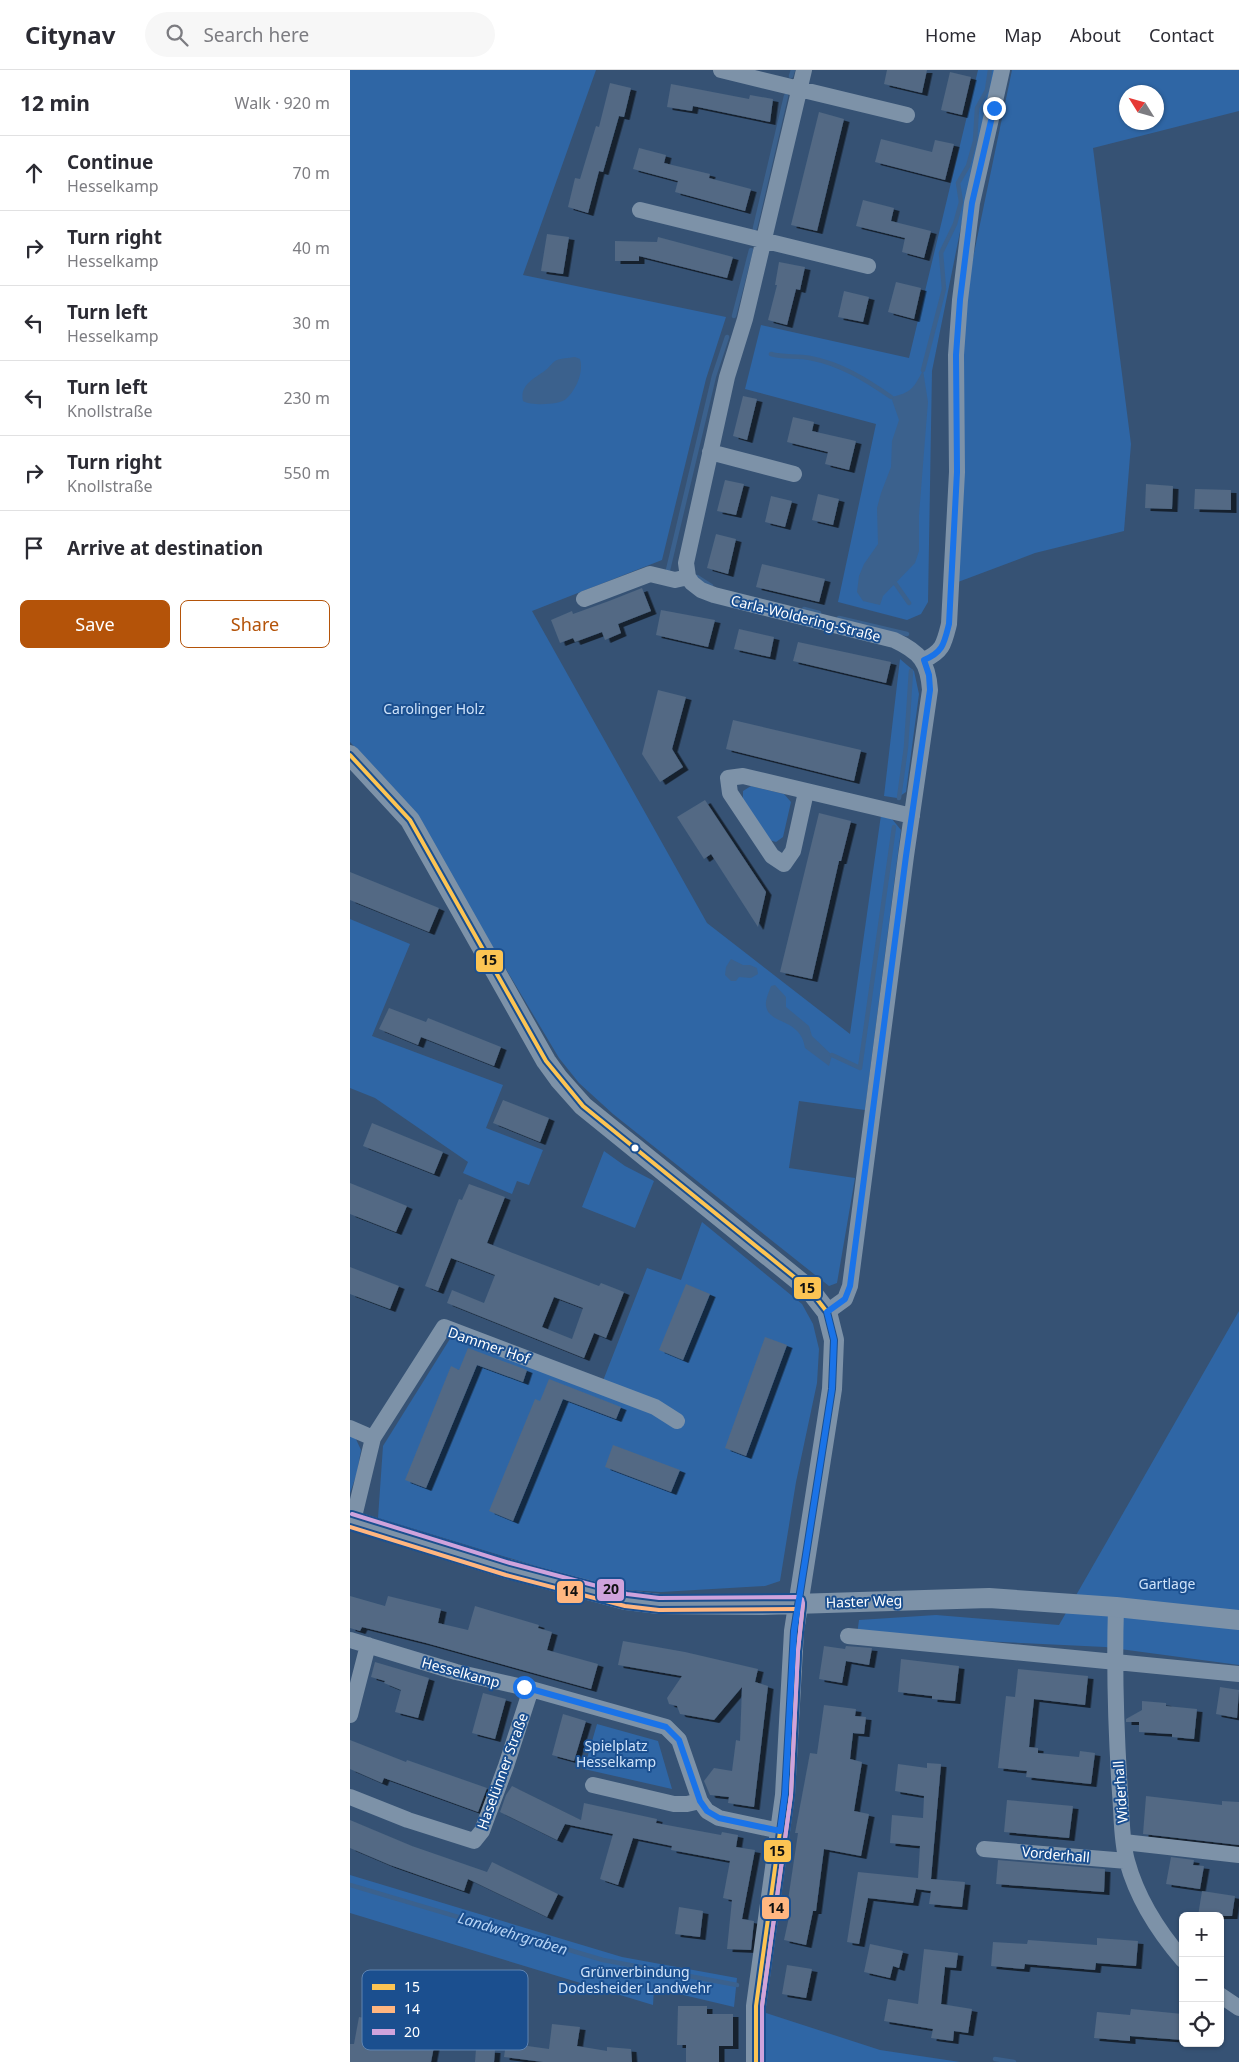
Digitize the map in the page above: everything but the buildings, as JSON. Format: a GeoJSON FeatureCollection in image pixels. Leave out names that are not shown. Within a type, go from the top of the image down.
{"type":"FeatureCollection","features":[{"type":"Feature","properties":{"kind":"street"},"geometry":{"type":"LineString","coordinates":[[721,70],[907,116]]}},
{"type":"Feature","properties":{"kind":"street"},"geometry":{"type":"LineString","coordinates":[[584,599],[650,574],[675,580],[688,577],[686,563],[727,377],[745,319],[804,70]]}},
{"type":"Feature","properties":{"kind":"street"},"geometry":{"type":"LineString","coordinates":[[827,1312],[845,1299],[850,1286],[930,690],[929,675],[924,660],[938,654],[945,640],[949,624],[957,472],[956,362],[960,300],[972,203],[1002,70]]}},
{"type":"Feature","properties":{"kind":"street"},"geometry":{"type":"LineString","coordinates":[[640,210],[868,266]]}},
{"type":"Feature","properties":{"kind":"street"},"geometry":{"type":"LineString","coordinates":[[710,452],[794,474]]}},
{"type":"Feature","properties":{"kind":"street","name":"Carla-Woldering-Straße"},"geometry":{"type":"LineString","coordinates":[[688,577],[701,590],[728,600],[894,640],[909,647],[924,660]]}},
{"type":"Feature","properties":{"kind":"street"},"geometry":{"type":"LineString","coordinates":[[350,755],[410,820],[546,1061],[570,1093],[598,1118],[809,1289],[827,1312],[834,1340],[832,1389],[797,1603],[792,1650],[785,1794],[756,2006],[756,2062]]}},
{"type":"Feature","properties":{"kind":"street"},"geometry":{"type":"LineString","coordinates":[[806,792],[793,851],[784,864],[772,856],[730,793],[728,778],[743,776],[912,816]]}},
{"type":"Feature","properties":{"kind":"street","name":"Dammer Hof"},"geometry":{"type":"LineString","coordinates":[[351,1521],[374,1438],[444,1327],[655,1407],[677,1421]]}},
{"type":"Feature","properties":{"kind":"street"},"geometry":{"type":"LineString","coordinates":[[350,1428],[374,1438]]}},
{"type":"Feature","properties":{"kind":"street","name":"Haster Weg"},"geometry":{"type":"LineString","coordinates":[[351,1521],[508,1568],[626,1600],[659,1604],[797,1603],[989,1598],[1116,1607],[1239,1620]]}},
{"type":"Feature","properties":{"kind":"street","name":"Widerhall"},"geometry":{"type":"LineString","coordinates":[[1116,1607],[1114,1661],[1126,1861],[1143,1902],[1156,1925],[1181,1957]]}},
{"type":"Feature","properties":{"kind":"street"},"geometry":{"type":"LineString","coordinates":[[848,1636],[1239,1674]]}},
{"type":"Feature","properties":{"kind":"street","name":"Hesselkamp"},"geometry":{"type":"LineString","coordinates":[[350,1640],[456,1672],[531,1689],[666,1727],[679,1740],[700,1801],[707,1811],[719,1818],[780,1831]]}},
{"type":"Feature","properties":{"kind":"street"},"geometry":{"type":"LineString","coordinates":[[350,1715],[368,1645]]}},
{"type":"Feature","properties":{"kind":"street","name":"Haselünner Straße"},"geometry":{"type":"LineString","coordinates":[[350,1797],[408,1820],[474,1842],[482,1831],[531,1689]]}},
{"type":"Feature","properties":{"kind":"street"},"geometry":{"type":"LineString","coordinates":[[593,1786],[674,1804],[700,1801]]}},
{"type":"Feature","properties":{"kind":"street"},"geometry":{"type":"LineString","coordinates":[[1124,1842],[1239,1855]]}},
{"type":"Feature","properties":{"kind":"street","name":"Vorderhall"},"geometry":{"type":"LineString","coordinates":[[984,1849],[1126,1861]]}},
{"type":"Feature","properties":{"kind":"street"},"geometry":{"type":"LineString","coordinates":[[1224,1998],[1239,2008]]}},
{"type":"Feature","properties":{"kind":"green space","name":"Carolinger Holz"},"geometry":{"type":"Polygon","coordinates":[[[350,70],[596,70],[523,275],[726,317],[706,379],[662,560],[532,611],[707,923],[850,1034],[881,815],[892,819],[901,830],[865,1110],[799,1101],[789,1168],[855,1178],[837,1283],[829,1286],[613,1114],[579,1083],[559,1058],[407,803],[350,742],[350,70]]]}},
{"type":"Feature","properties":{"kind":"green space"},"geometry":{"type":"Polygon","coordinates":[[[978,70],[997,70],[966,202],[932,371],[928,602],[921,614],[907,620],[838,602],[876,424],[745,389],[761,325],[909,358],[978,70]]]}},
{"type":"Feature","properties":{"kind":"green space"},"geometry":{"type":"Polygon","coordinates":[[[1012,70],[1239,70],[1239,111],[1093,148],[1131,444],[1124,531],[1035,553],[958,582],[963,306],[1012,70]]]}},
{"type":"Feature","properties":{"kind":"green space"},"geometry":{"type":"Polygon","coordinates":[[[900,659],[914,671],[919,694],[906,792],[897,798],[884,796],[900,659]]]}},
{"type":"Feature","properties":{"kind":"green space"},"geometry":{"type":"Polygon","coordinates":[[[751,786],[784,794],[791,802],[783,837],[776,842],[769,840],[743,800],[743,791],[751,786]]]}},
{"type":"Feature","properties":{"kind":"green space"},"geometry":{"type":"Polygon","coordinates":[[[350,919],[410,944],[372,1036],[503,1085],[486,1128],[543,1150],[529,1185],[517,1181],[512,1194],[463,1173],[468,1162],[375,1098],[350,1088],[350,919]]]}},
{"type":"Feature","properties":{"kind":"green space"},"geometry":{"type":"Polygon","coordinates":[[[604,1151],[625,1166],[654,1181],[635,1228],[582,1207],[604,1151]]]}},
{"type":"Feature","properties":{"kind":"green space"},"geometry":{"type":"Polygon","coordinates":[[[702,1222],[802,1304],[813,1324],[819,1349],[817,1383],[796,1482],[780,1581],[765,1586],[661,1592],[627,1590],[588,1582],[378,1518],[383,1446],[453,1334],[599,1391],[647,1268],[681,1280],[702,1222]]]}},
{"type":"Feature","properties":{"kind":"green space","name":"Gartlage"},"geometry":{"type":"Polygon","coordinates":[[[1239,1311],[1239,1665],[1105,1647],[857,1635],[859,1620],[936,1615],[1059,1625],[1239,1311]]]}},
{"type":"Feature","properties":{"kind":"green space"},"geometry":{"type":"Polygon","coordinates":[[[350,1433],[354,1435],[361,1450],[357,1473],[350,1493],[350,1433]]]}},
{"type":"Feature","properties":{"kind":"green space","name":"Spielplatz Hesselkamp"},"geometry":{"type":"Polygon","coordinates":[[[597,1724],[658,1741],[672,1789],[584,1769],[597,1724]]]}},
{"type":"Feature","properties":{"kind":"green space","name":"Grünverbindung Dodesheider Landwehr"},"geometry":{"type":"Polygon","coordinates":[[[350,1875],[622,1957],[737,1978],[734,2007],[654,1988],[653,2005],[350,1913],[350,1875]]]}},
{"type":"Feature","properties":{"kind":"green space"},"geometry":{"type":"Polygon","coordinates":[[[766,2013],[880,2050],[960,2062],[766,2062],[766,2013]]]}},
{"type":"Feature","properties":{"kind":"shaded area"},"geometry":{"type":"Polygon","coordinates":[[[575,357],[580,359],[580,375],[576,386],[566,399],[557,403],[545,404],[532,404],[523,401],[522,395],[529,382],[555,361],[575,357]]]}},
{"type":"Feature","properties":{"kind":"shaded area"},"geometry":{"type":"Polygon","coordinates":[[[923,370],[928,402],[919,515],[919,551],[915,563],[883,596],[880,605],[863,601],[857,592],[859,576],[864,564],[878,544],[877,508],[891,467],[892,441],[899,420],[891,397],[903,394],[911,389],[923,370]]]}},
{"type":"Feature","properties":{"kind":"shaded area"},"geometry":{"type":"Polygon","coordinates":[[[731,959],[743,965],[757,968],[758,974],[751,978],[739,977],[736,981],[731,981],[725,975],[726,967],[731,959]]]}},
{"type":"Feature","properties":{"kind":"shaded area"},"geometry":{"type":"Polygon","coordinates":[[[775,985],[786,997],[786,1007],[809,1026],[812,1036],[832,1055],[829,1066],[805,1048],[798,1031],[768,1012],[766,1006],[767,999],[771,986],[775,985]]]}},
{"type":"Feature","properties":{"kind":"waterway"},"geometry":{"type":"LineString","coordinates":[[791,76],[793,70]]}},
{"type":"Feature","properties":{"kind":"waterway"},"geometry":{"type":"LineString","coordinates":[[923,370],[944,289],[941,253],[955,224],[961,202],[958,183],[968,166],[975,141],[977,108],[987,90],[990,70]]}},
{"type":"Feature","properties":{"kind":"waterway"},"geometry":{"type":"LineString","coordinates":[[755,228],[786,96]]}},
{"type":"Feature","properties":{"kind":"waterway"},"geometry":{"type":"LineString","coordinates":[[734,316],[751,250]]}},
{"type":"Feature","properties":{"kind":"waterway"},"geometry":{"type":"LineString","coordinates":[[668,570],[714,376],[727,337]]}},
{"type":"Feature","properties":{"kind":"waterway"},"geometry":{"type":"LineString","coordinates":[[771,354],[805,357],[832,364],[862,378],[891,397]]}},
{"type":"Feature","properties":{"kind":"waterway"},"geometry":{"type":"LineString","coordinates":[[697,577],[711,586]]}},
{"type":"Feature","properties":{"kind":"waterway"},"geometry":{"type":"LineString","coordinates":[[895,583],[909,603]]}},
{"type":"Feature","properties":{"kind":"waterway"},"geometry":{"type":"LineString","coordinates":[[804,609],[819,613]]}},
{"type":"Feature","properties":{"kind":"waterway"},"geometry":{"type":"LineString","coordinates":[[839,618],[907,634]]}},
{"type":"Feature","properties":{"kind":"waterway"},"geometry":{"type":"LineString","coordinates":[[899,798],[906,747],[911,671]]}},
{"type":"Feature","properties":{"kind":"waterway"},"geometry":{"type":"LineString","coordinates":[[832,1055],[860,1068],[894,827]]}},
{"type":"Feature","properties":{"kind":"waterway","name":"Landwehrgraben"},"geometry":{"type":"LineString","coordinates":[[350,1885],[603,1960],[737,1985]]}},
{"type":"Feature","properties":{"kind":"waterway","name":"Landwehrgraben"},"geometry":{"type":"LineString","coordinates":[[995,2059],[1014,2062]]}},
{"type":"Feature","properties":{"kind":"transit line","name":"15"},"geometry":{"type":"LineString","coordinates":[[350,755],[410,820],[546,1061],[583,1106],[809,1289],[827,1312],[834,1340],[832,1389],[794,1631],[785,1795],[756,2006],[756,2062]]}},
{"type":"Feature","properties":{"kind":"transit line","name":"20"},"geometry":{"type":"LineString","coordinates":[[352,1514],[510,1563],[627,1594],[659,1598],[797,1597],[802,1599],[791,1795],[762,2006],[762,2062]]}},
{"type":"Feature","properties":{"kind":"transit line","name":"14"},"geometry":{"type":"LineString","coordinates":[[350,1527],[506,1575],[625,1606],[659,1610],[797,1609]]}},
{"type":"Feature","properties":{"kind":"transit line","name":"14"},"geometry":{"type":"LineString","coordinates":[[762,2062],[762,2006],[791,1795],[798,1651],[803,1604]]}},
{"type":"Feature","properties":{"kind":"route"},"geometry":{"type":"LineString","coordinates":[[524,1687],[666,1727],[679,1740],[700,1801],[707,1811],[719,1818],[780,1831],[785,1794],[792,1650],[797,1603],[832,1389],[834,1340],[827,1312],[845,1299],[850,1286],[906,856],[930,690],[929,675],[924,660],[938,654],[945,640],[949,624],[957,472],[956,355],[960,300],[972,203],[994,108]]}}]}
